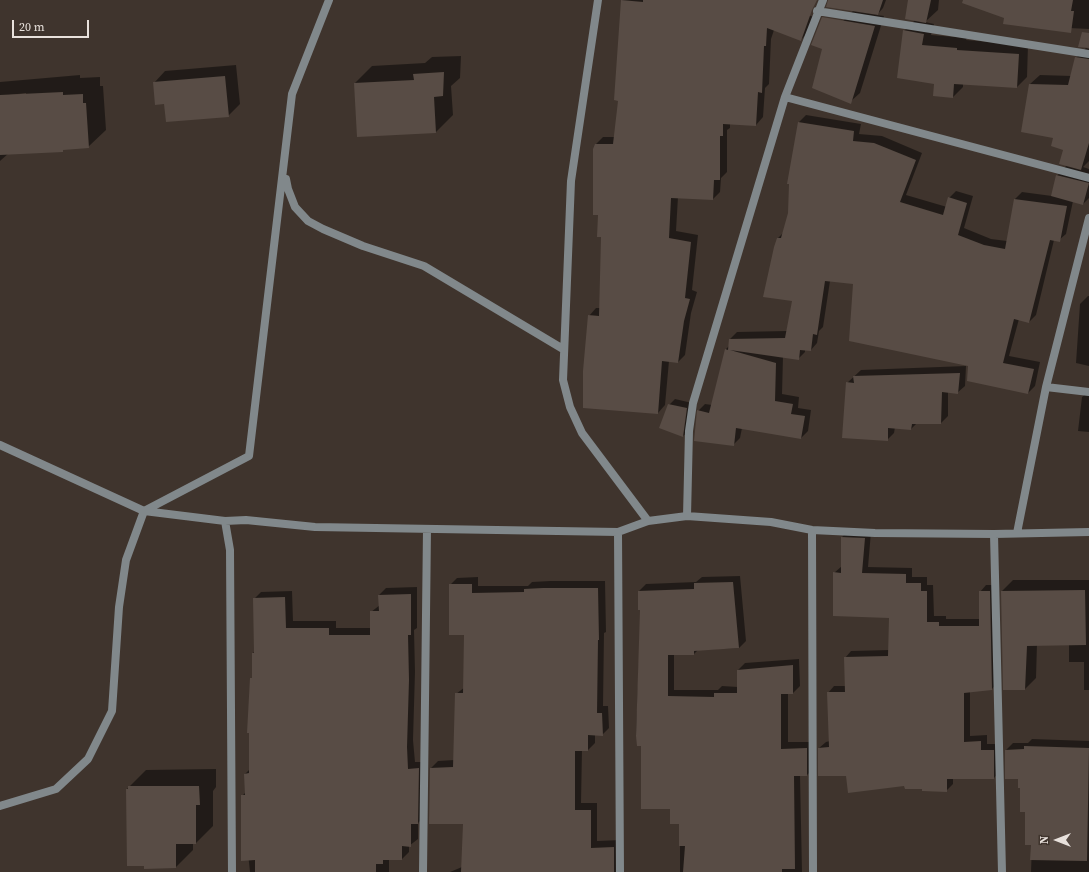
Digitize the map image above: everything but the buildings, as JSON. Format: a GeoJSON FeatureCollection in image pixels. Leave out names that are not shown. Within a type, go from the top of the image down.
{"type":"FeatureCollection","features":[{"type":"Feature","properties":{"kind":"street"},"geometry":{"type":"LineString","coordinates":[[0,806],[56,789],[88,759],[112,711],[119,607],[126,560],[144,511],[249,456],[284,172],[292,94],[328,0]]}},
{"type":"Feature","properties":{"kind":"street"},"geometry":{"type":"LineString","coordinates":[[598,0],[571,181],[563,349],[563,380],[570,407],[582,432],[648,521]]}},
{"type":"Feature","properties":{"kind":"street"},"geometry":{"type":"LineString","coordinates":[[687,516],[689,431],[693,403],[784,97],[817,11],[823,0]]}},
{"type":"Feature","properties":{"kind":"street"},"geometry":{"type":"LineString","coordinates":[[817,11],[1089,54]]}},
{"type":"Feature","properties":{"kind":"street"},"geometry":{"type":"LineString","coordinates":[[784,97],[1089,178]]}},
{"type":"Feature","properties":{"kind":"street"},"geometry":{"type":"LineString","coordinates":[[284,172],[288,189],[295,206],[308,221],[364,246],[424,266],[563,349]]}},
{"type":"Feature","properties":{"kind":"street"},"geometry":{"type":"LineString","coordinates":[[1016,533],[1046,387],[1089,218]]}},
{"type":"Feature","properties":{"kind":"street"},"geometry":{"type":"LineString","coordinates":[[1046,387],[1089,392]]}},
{"type":"Feature","properties":{"kind":"street"},"geometry":{"type":"LineString","coordinates":[[0,444],[144,511],[225,521],[246,520],[315,527],[618,532],[648,521],[687,516],[771,522],[812,530],[994,534],[1089,532]]}},
{"type":"Feature","properties":{"kind":"street"},"geometry":{"type":"LineString","coordinates":[[225,521],[230,550],[232,872]]}},
{"type":"Feature","properties":{"kind":"street"},"geometry":{"type":"LineString","coordinates":[[423,872],[427,529]]}},
{"type":"Feature","properties":{"kind":"street"},"geometry":{"type":"LineString","coordinates":[[812,530],[813,872]]}},
{"type":"Feature","properties":{"kind":"street"},"geometry":{"type":"LineString","coordinates":[[618,532],[620,872]]}},
{"type":"Feature","properties":{"kind":"street"},"geometry":{"type":"LineString","coordinates":[[994,534],[1002,872]]}}]}
